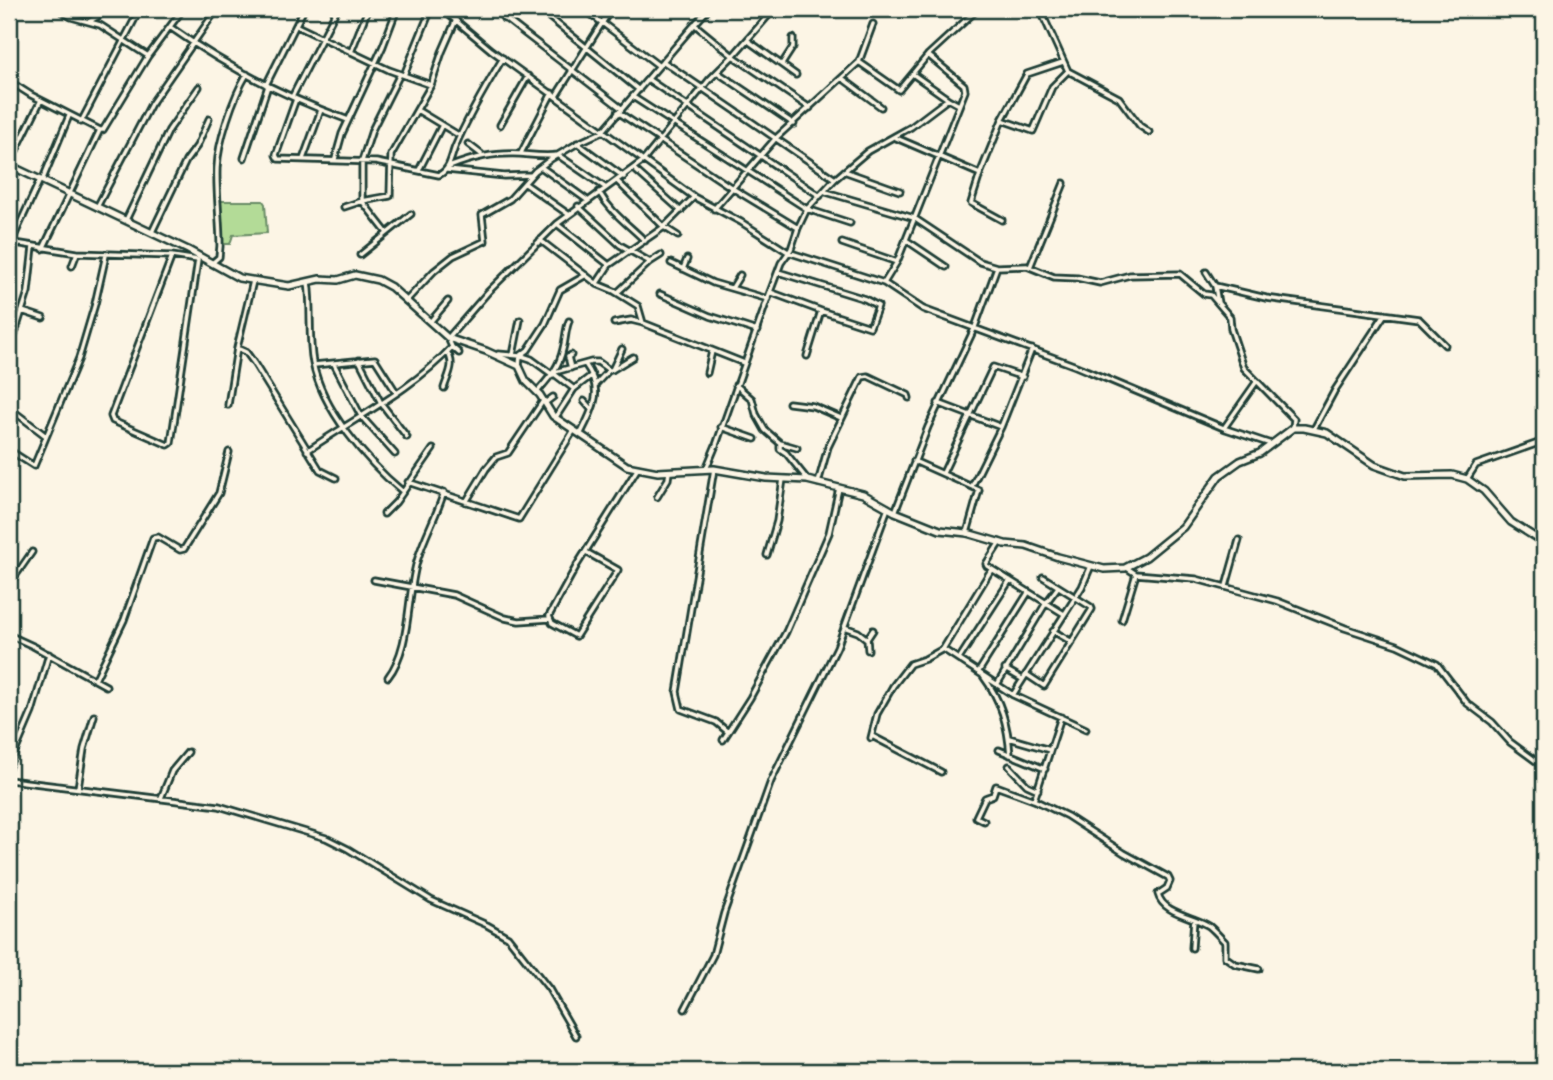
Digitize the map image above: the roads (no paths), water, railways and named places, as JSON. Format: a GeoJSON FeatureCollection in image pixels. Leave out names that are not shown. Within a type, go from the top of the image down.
{"type":"FeatureCollection","features":[{"type":"Feature","properties":{"kind":"street"},"geometry":{"type":"LineString","coordinates":[[58,9],[71,17],[90,21],[148,56]]}},
{"type":"Feature","properties":{"kind":"street"},"geometry":{"type":"LineString","coordinates":[[90,21],[100,15],[103,9]]}},
{"type":"Feature","properties":{"kind":"street"},"geometry":{"type":"LineString","coordinates":[[81,122],[139,9]]}},
{"type":"Feature","properties":{"kind":"street"},"geometry":{"type":"LineString","coordinates":[[43,249],[100,130],[103,130],[148,56],[183,9]]}},
{"type":"Feature","properties":{"kind":"street"},"geometry":{"type":"LineString","coordinates":[[97,207],[151,104],[217,9]]}},
{"type":"Feature","properties":{"kind":"street"},"geometry":{"type":"LineString","coordinates":[[244,158],[267,86],[304,9]]}},
{"type":"Feature","properties":{"kind":"street"},"geometry":{"type":"LineString","coordinates":[[337,9],[294,98],[276,158],[362,161],[439,175],[447,169],[482,156],[558,155],[606,188]]}},
{"type":"Feature","properties":{"kind":"street"},"geometry":{"type":"LineString","coordinates":[[351,52],[368,9]]}},
{"type":"Feature","properties":{"kind":"street"},"geometry":{"type":"LineString","coordinates":[[335,159],[348,120],[397,9]]}},
{"type":"Feature","properties":{"kind":"street"},"geometry":{"type":"LineString","coordinates":[[387,233],[362,201],[362,161],[372,130],[402,75],[431,9]]}},
{"type":"Feature","properties":{"kind":"street"},"geometry":{"type":"LineString","coordinates":[[442,9],[602,132],[694,197],[741,222],[788,252],[826,262],[884,283],[923,309],[1032,349],[1224,428],[1271,444]]}},
{"type":"Feature","properties":{"kind":"street"},"geometry":{"type":"LineString","coordinates":[[493,9],[660,140],[797,228]]}},
{"type":"Feature","properties":{"kind":"street"},"geometry":{"type":"LineString","coordinates":[[504,19],[509,9]]}},
{"type":"Feature","properties":{"kind":"street"},"geometry":{"type":"LineString","coordinates":[[539,9],[639,90]]}},
{"type":"Feature","properties":{"kind":"street"},"geometry":{"type":"LineString","coordinates":[[584,9],[659,66]]}},
{"type":"Feature","properties":{"kind":"street"},"geometry":{"type":"LineString","coordinates":[[520,154],[534,123],[573,71],[611,9]]}},
{"type":"Feature","properties":{"kind":"street"},"geometry":{"type":"LineString","coordinates":[[406,301],[444,264],[466,249],[484,242],[482,215],[504,204],[531,175],[558,155],[602,132],[708,9]]}},
{"type":"Feature","properties":{"kind":"street"},"geometry":{"type":"LineString","coordinates":[[448,338],[484,296],[556,224],[643,161],[703,88],[774,9]]}},
{"type":"Feature","properties":{"kind":"street"},"geometry":{"type":"LineString","coordinates":[[859,62],[899,90],[928,55],[978,9]]}},
{"type":"Feature","properties":{"kind":"street"},"geometry":{"type":"LineString","coordinates":[[1040,9],[1068,71],[1119,98],[1140,126],[1149,132]]}},
{"type":"Feature","properties":{"kind":"street"},"geometry":{"type":"LineString","coordinates":[[344,207],[390,196],[393,150],[431,85],[456,20]]}},
{"type":"Feature","properties":{"kind":"street"},"geometry":{"type":"LineString","coordinates":[[694,24],[733,56],[810,108]]}},
{"type":"Feature","properties":{"kind":"street"},"geometry":{"type":"LineString","coordinates":[[713,209],[776,138],[859,62],[873,24]]}},
{"type":"Feature","properties":{"kind":"street"},"geometry":{"type":"LineString","coordinates":[[297,26],[375,64],[431,85]]}},
{"type":"Feature","properties":{"kind":"street"},"geometry":{"type":"LineString","coordinates":[[170,27],[267,86],[348,120]]}},
{"type":"Feature","properties":{"kind":"street"},"geometry":{"type":"LineString","coordinates":[[781,64],[793,47],[793,37]]}},
{"type":"Feature","properties":{"kind":"street"},"geometry":{"type":"LineString","coordinates":[[747,40],[796,75]]}},
{"type":"Feature","properties":{"kind":"street"},"geometry":{"type":"LineString","coordinates":[[884,283],[897,262],[965,91],[964,85],[928,55]]}},
{"type":"Feature","properties":{"kind":"street"},"geometry":{"type":"LineString","coordinates":[[447,169],[460,136],[503,58]]}},
{"type":"Feature","properties":{"kind":"street"},"geometry":{"type":"LineString","coordinates":[[663,62],[835,179]]}},
{"type":"Feature","properties":{"kind":"street"},"geometry":{"type":"LineString","coordinates":[[1002,220],[971,203],[980,174],[1003,120],[1027,74],[1063,62]]}},
{"type":"Feature","properties":{"kind":"street"},"geometry":{"type":"LineString","coordinates":[[1003,120],[1033,131],[1052,87],[1068,71]]}},
{"type":"Feature","properties":{"kind":"street"},"geometry":{"type":"LineString","coordinates":[[717,72],[793,124]]}},
{"type":"Feature","properties":{"kind":"street"},"geometry":{"type":"LineString","coordinates":[[211,264],[219,257],[220,246],[217,166],[220,150],[235,98],[247,74]]}},
{"type":"Feature","properties":{"kind":"street"},"geometry":{"type":"LineString","coordinates":[[914,75],[959,105]]}},
{"type":"Feature","properties":{"kind":"street"},"geometry":{"type":"LineString","coordinates":[[500,125],[528,76]]}},
{"type":"Feature","properties":{"kind":"street"},"geometry":{"type":"LineString","coordinates":[[842,78],[881,107]]}},
{"type":"Feature","properties":{"kind":"street"},"geometry":{"type":"LineString","coordinates":[[649,79],[820,196]]}},
{"type":"Feature","properties":{"kind":"street"},"geometry":{"type":"LineString","coordinates":[[9,80],[69,116],[100,130]]}},
{"type":"Feature","properties":{"kind":"street"},"geometry":{"type":"LineString","coordinates":[[126,221],[169,130],[199,87]]}},
{"type":"Feature","properties":{"kind":"street"},"geometry":{"type":"LineString","coordinates":[[633,97],[807,209],[850,223]]}},
{"type":"Feature","properties":{"kind":"street"},"geometry":{"type":"LineString","coordinates":[[706,469],[770,292],[807,209],[826,192],[835,179],[868,152],[948,99]]}},
{"type":"Feature","properties":{"kind":"street"},"geometry":{"type":"LineString","coordinates":[[41,100],[9,165],[152,233],[230,275],[289,286],[325,278],[338,280],[355,275],[371,277],[385,283],[448,338],[519,366]]}},
{"type":"Feature","properties":{"kind":"street"},"geometry":{"type":"LineString","coordinates":[[303,159],[321,110]]}},
{"type":"Feature","properties":{"kind":"street"},"geometry":{"type":"LineString","coordinates":[[417,110],[460,136]]}},
{"type":"Feature","properties":{"kind":"street"},"geometry":{"type":"LineString","coordinates":[[69,116],[10,242],[77,253],[199,258]]}},
{"type":"Feature","properties":{"kind":"street"},"geometry":{"type":"LineString","coordinates":[[152,233],[209,119]]}},
{"type":"Feature","properties":{"kind":"street"},"geometry":{"type":"LineString","coordinates":[[419,170],[442,125]]}},
{"type":"Feature","properties":{"kind":"street"},"geometry":{"type":"LineString","coordinates":[[894,137],[980,174]]}},
{"type":"Feature","properties":{"kind":"street"},"geometry":{"type":"LineString","coordinates":[[577,143],[624,177]]}},
{"type":"Feature","properties":{"kind":"street"},"geometry":{"type":"LineString","coordinates":[[468,144],[482,156]]}},
{"type":"Feature","properties":{"kind":"street"},"geometry":{"type":"LineString","coordinates":[[541,167],[587,200]]}},
{"type":"Feature","properties":{"kind":"street"},"geometry":{"type":"LineString","coordinates":[[447,169],[504,176],[531,175]]}},
{"type":"Feature","properties":{"kind":"street"},"geometry":{"type":"LineString","coordinates":[[634,169],[681,211]]}},
{"type":"Feature","properties":{"kind":"street"},"geometry":{"type":"LineString","coordinates":[[844,172],[900,191]]}},
{"type":"Feature","properties":{"kind":"street"},"geometry":{"type":"LineString","coordinates":[[617,181],[664,227],[678,236]]}},
{"type":"Feature","properties":{"kind":"street"},"geometry":{"type":"LineString","coordinates":[[524,183],[568,214]]}},
{"type":"Feature","properties":{"kind":"street"},"geometry":{"type":"LineString","coordinates":[[1030,267],[1064,183]]}},
{"type":"Feature","properties":{"kind":"street"},"geometry":{"type":"LineString","coordinates":[[599,192],[610,210],[645,241]]}},
{"type":"Feature","properties":{"kind":"street"},"geometry":{"type":"LineString","coordinates":[[826,192],[914,218],[980,262],[997,267],[1030,267],[1054,277],[1100,283],[1130,275],[1180,274],[1203,294],[1211,295],[1230,317],[1231,329],[1244,368],[1294,419],[1293,428]]}},
{"type":"Feature","properties":{"kind":"street"},"geometry":{"type":"LineString","coordinates":[[597,284],[609,265],[664,227],[694,197]]}},
{"type":"Feature","properties":{"kind":"street"},"geometry":{"type":"LineString","coordinates":[[578,206],[599,229],[650,262]]}},
{"type":"Feature","properties":{"kind":"street"},"geometry":{"type":"LineString","coordinates":[[360,255],[411,214]]}},
{"type":"Feature","properties":{"kind":"street"},"geometry":{"type":"LineString","coordinates":[[556,224],[609,265]]}},
{"type":"Feature","properties":{"kind":"street"},"geometry":{"type":"LineString","coordinates":[[540,240],[597,284],[638,306],[643,323]]}},
{"type":"Feature","properties":{"kind":"street"},"geometry":{"type":"LineString","coordinates":[[906,240],[946,267]]}},
{"type":"Feature","properties":{"kind":"street"},"geometry":{"type":"LineString","coordinates":[[842,243],[897,262]]}},
{"type":"Feature","properties":{"kind":"street"},"geometry":{"type":"LineString","coordinates":[[9,352],[28,292],[33,247]]}},
{"type":"Feature","properties":{"kind":"street"},"geometry":{"type":"LineString","coordinates":[[72,266],[77,253]]}},
{"type":"Feature","properties":{"kind":"street"},"geometry":{"type":"LineString","coordinates":[[9,450],[33,466],[79,358],[106,255]]}},
{"type":"Feature","properties":{"kind":"street"},"geometry":{"type":"LineString","coordinates":[[617,293],[661,255]]}},
{"type":"Feature","properties":{"kind":"street"},"geometry":{"type":"LineString","coordinates":[[172,256],[111,416],[113,421],[168,445],[171,443],[199,258]]}},
{"type":"Feature","properties":{"kind":"street"},"geometry":{"type":"LineString","coordinates":[[682,268],[687,259]]}},
{"type":"Feature","properties":{"kind":"street"},"geometry":{"type":"LineString","coordinates":[[671,263],[713,283],[768,299]]}},
{"type":"Feature","properties":{"kind":"street"},"geometry":{"type":"LineString","coordinates":[[895,512],[938,403],[975,327],[997,267]]}},
{"type":"Feature","properties":{"kind":"street"},"geometry":{"type":"LineString","coordinates":[[770,292],[870,327],[878,306],[864,299],[778,272]]}},
{"type":"Feature","properties":{"kind":"street"},"geometry":{"type":"LineString","coordinates":[[1206,272],[1215,286],[1218,303]]}},
{"type":"Feature","properties":{"kind":"street"},"geometry":{"type":"LineString","coordinates":[[586,275],[560,290],[545,324],[521,356],[519,366],[526,381],[556,417],[621,462],[638,468],[669,472],[714,469],[807,480],[863,494],[895,512],[940,530],[968,533],[1031,547],[1091,566],[1118,569],[1146,558],[1183,527],[1219,476],[1293,428],[1314,429],[1340,440],[1374,465],[1405,476],[1452,475],[1467,479],[1484,491],[1511,522],[1544,543]]}},
{"type":"Feature","properties":{"kind":"street"},"geometry":{"type":"LineString","coordinates":[[732,288],[740,275]]}},
{"type":"Feature","properties":{"kind":"street"},"geometry":{"type":"LineString","coordinates":[[228,405],[237,348],[253,281]]}},
{"type":"Feature","properties":{"kind":"street"},"geometry":{"type":"LineString","coordinates":[[309,282],[314,365],[323,393],[344,427],[384,477],[402,491]]}},
{"type":"Feature","properties":{"kind":"street"},"geometry":{"type":"LineString","coordinates":[[1215,286],[1266,298],[1419,319],[1445,345]]}},
{"type":"Feature","properties":{"kind":"street"},"geometry":{"type":"LineString","coordinates":[[660,294],[710,316],[757,331]]}},
{"type":"Feature","properties":{"kind":"street"},"geometry":{"type":"LineString","coordinates":[[430,322],[448,301]]}},
{"type":"Feature","properties":{"kind":"street"},"geometry":{"type":"LineString","coordinates":[[22,311],[43,318]]}},
{"type":"Feature","properties":{"kind":"street"},"geometry":{"type":"LineString","coordinates":[[807,356],[821,311]]}},
{"type":"Feature","properties":{"kind":"street"},"geometry":{"type":"LineString","coordinates":[[1314,429],[1341,380],[1385,314]]}},
{"type":"Feature","properties":{"kind":"street"},"geometry":{"type":"LineString","coordinates":[[513,355],[520,320]]}},
{"type":"Feature","properties":{"kind":"street"},"geometry":{"type":"LineString","coordinates":[[614,323],[631,320],[643,323],[744,363]]}},
{"type":"Feature","properties":{"kind":"street"},"geometry":{"type":"LineString","coordinates":[[537,392],[554,373],[569,321]]}},
{"type":"Feature","properties":{"kind":"street"},"geometry":{"type":"LineString","coordinates":[[448,338],[459,353]]}},
{"type":"Feature","properties":{"kind":"street"},"geometry":{"type":"LineString","coordinates":[[307,451],[396,393],[452,347]]}},
{"type":"Feature","properties":{"kind":"street"},"geometry":{"type":"LineString","coordinates":[[237,348],[246,352],[254,363],[320,470],[336,478]]}},
{"type":"Feature","properties":{"kind":"street"},"geometry":{"type":"LineString","coordinates":[[596,385],[610,370],[622,349]]}},
{"type":"Feature","properties":{"kind":"street"},"geometry":{"type":"LineString","coordinates":[[972,486],[1023,377],[1032,349]]}},
{"type":"Feature","properties":{"kind":"street"},"geometry":{"type":"LineString","coordinates":[[707,373],[712,351]]}},
{"type":"Feature","properties":{"kind":"street"},"geometry":{"type":"LineString","coordinates":[[444,388],[452,365],[452,358],[447,352]]}},
{"type":"Feature","properties":{"kind":"street"},"geometry":{"type":"LineString","coordinates":[[494,355],[531,359],[573,389]]}},
{"type":"Feature","properties":{"kind":"street"},"geometry":{"type":"LineString","coordinates":[[571,355],[568,357],[571,368]]}},
{"type":"Feature","properties":{"kind":"street"},"geometry":{"type":"LineString","coordinates":[[610,370],[633,358]]}},
{"type":"Feature","properties":{"kind":"street"},"geometry":{"type":"LineString","coordinates":[[314,365],[359,360],[378,361],[396,393]]}},
{"type":"Feature","properties":{"kind":"street"},"geometry":{"type":"LineString","coordinates":[[359,360],[381,403],[407,437]]}},
{"type":"Feature","properties":{"kind":"street"},"geometry":{"type":"LineString","coordinates":[[554,373],[591,362],[598,362],[610,370]]}},
{"type":"Feature","properties":{"kind":"street"},"geometry":{"type":"LineString","coordinates":[[334,364],[361,416],[395,454]]}},
{"type":"Feature","properties":{"kind":"street"},"geometry":{"type":"LineString","coordinates":[[581,433],[596,398],[596,385],[585,364]]}},
{"type":"Feature","properties":{"kind":"street"},"geometry":{"type":"LineString","coordinates":[[943,473],[993,367],[1023,377]]}},
{"type":"Feature","properties":{"kind":"street"},"geometry":{"type":"LineString","coordinates":[[556,417],[573,389],[592,375]]}},
{"type":"Feature","properties":{"kind":"street"},"geometry":{"type":"LineString","coordinates":[[818,483],[828,447],[865,375],[908,395],[909,398]]}},
{"type":"Feature","properties":{"kind":"street"},"geometry":{"type":"LineString","coordinates":[[1224,428],[1258,381]]}},
{"type":"Feature","properties":{"kind":"street"},"geometry":{"type":"LineString","coordinates":[[736,385],[752,399],[761,424],[780,443],[797,448]]}},
{"type":"Feature","properties":{"kind":"street"},"geometry":{"type":"LineString","coordinates":[[466,502],[486,469],[496,457],[508,453],[544,402],[553,397]]}},
{"type":"Feature","properties":{"kind":"street"},"geometry":{"type":"LineString","coordinates":[[583,401],[592,409]]}},
{"type":"Feature","properties":{"kind":"street"},"geometry":{"type":"LineString","coordinates":[[789,403],[813,406],[841,418]]}},
{"type":"Feature","properties":{"kind":"street"},"geometry":{"type":"LineString","coordinates":[[938,403],[1001,427]]}},
{"type":"Feature","properties":{"kind":"street"},"geometry":{"type":"LineString","coordinates":[[9,411],[12,410],[46,436]]}},
{"type":"Feature","properties":{"kind":"street"},"geometry":{"type":"LineString","coordinates":[[721,427],[755,439]]}},
{"type":"Feature","properties":{"kind":"street"},"geometry":{"type":"LineString","coordinates":[[408,482],[519,519],[575,429]]}},
{"type":"Feature","properties":{"kind":"street"},"geometry":{"type":"LineString","coordinates":[[1467,479],[1476,465],[1544,440]]}},
{"type":"Feature","properties":{"kind":"street"},"geometry":{"type":"LineString","coordinates":[[780,443],[780,449],[807,480]]}},
{"type":"Feature","properties":{"kind":"street"},"geometry":{"type":"LineString","coordinates":[[384,514],[433,449]]}},
{"type":"Feature","properties":{"kind":"street"},"geometry":{"type":"LineString","coordinates":[[95,680],[124,620],[153,538],[158,537],[180,550],[184,549],[219,493],[229,452]]}},
{"type":"Feature","properties":{"kind":"street"},"geometry":{"type":"LineString","coordinates":[[915,461],[979,489],[968,533]]}},
{"type":"Feature","properties":{"kind":"street"},"geometry":{"type":"LineString","coordinates":[[549,619],[561,594],[638,468]]}},
{"type":"Feature","properties":{"kind":"street"},"geometry":{"type":"LineString","coordinates":[[714,469],[677,692],[681,709],[716,722],[728,732]]}},
{"type":"Feature","properties":{"kind":"street"},"geometry":{"type":"LineString","coordinates":[[657,497],[668,479],[669,472]]}},
{"type":"Feature","properties":{"kind":"street"},"geometry":{"type":"LineString","coordinates":[[767,555],[777,521],[783,479]]}},
{"type":"Feature","properties":{"kind":"street"},"geometry":{"type":"LineString","coordinates":[[723,740],[750,698],[786,632],[829,533],[839,488]]}},
{"type":"Feature","properties":{"kind":"street"},"geometry":{"type":"LineString","coordinates":[[388,677],[401,656],[410,585],[418,557],[444,492]]}},
{"type":"Feature","properties":{"kind":"street"},"geometry":{"type":"LineString","coordinates":[[685,1009],[713,955],[724,913],[771,781],[837,647],[888,508]]}},
{"type":"Feature","properties":{"kind":"street"},"geometry":{"type":"LineString","coordinates":[[1226,586],[1240,540]]}},
{"type":"Feature","properties":{"kind":"street"},"geometry":{"type":"LineString","coordinates":[[1000,542],[986,564],[991,570],[1064,614]]}},
{"type":"Feature","properties":{"kind":"street"},"geometry":{"type":"LineString","coordinates":[[9,585],[32,552]]}},
{"type":"Feature","properties":{"kind":"street"},"geometry":{"type":"LineString","coordinates":[[374,580],[454,595],[505,618],[519,621],[549,619],[576,636],[618,570],[586,552]]}},
{"type":"Feature","properties":{"kind":"street"},"geometry":{"type":"LineString","coordinates":[[9,564],[17,570]]}},
{"type":"Feature","properties":{"kind":"street"},"geometry":{"type":"LineString","coordinates":[[1013,695],[1082,587],[1091,566]]}},
{"type":"Feature","properties":{"kind":"street"},"geometry":{"type":"LineString","coordinates":[[1126,568],[1136,574],[1179,576],[1226,586],[1305,610],[1437,664],[1468,703],[1492,722],[1510,742],[1544,767]]}},
{"type":"Feature","properties":{"kind":"street"},"geometry":{"type":"LineString","coordinates":[[941,772],[872,737],[877,714],[910,664],[943,649],[991,570]]}},
{"type":"Feature","properties":{"kind":"street"},"geometry":{"type":"LineString","coordinates":[[1122,620],[1136,574]]}},
{"type":"Feature","properties":{"kind":"street"},"geometry":{"type":"LineString","coordinates":[[1026,674],[1044,686],[1091,609],[1043,578]]}},
{"type":"Feature","properties":{"kind":"street"},"geometry":{"type":"LineString","coordinates":[[959,659],[1010,580]]}},
{"type":"Feature","properties":{"kind":"street"},"geometry":{"type":"LineString","coordinates":[[998,684],[1058,587]]}},
{"type":"Feature","properties":{"kind":"street"},"geometry":{"type":"LineString","coordinates":[[980,673],[1028,593]]}},
{"type":"Feature","properties":{"kind":"street"},"geometry":{"type":"LineString","coordinates":[[844,627],[867,639]]}},
{"type":"Feature","properties":{"kind":"street"},"geometry":{"type":"LineString","coordinates":[[868,650],[867,639],[873,629]]}},
{"type":"Feature","properties":{"kind":"street"},"geometry":{"type":"LineString","coordinates":[[1053,631],[1072,642]]}},
{"type":"Feature","properties":{"kind":"street"},"geometry":{"type":"LineString","coordinates":[[9,635],[106,686]]}},
{"type":"Feature","properties":{"kind":"street"},"geometry":{"type":"LineString","coordinates":[[943,649],[1013,695],[1086,729]]}},
{"type":"Feature","properties":{"kind":"street"},"geometry":{"type":"LineString","coordinates":[[9,766],[32,712],[49,654]]}},
{"type":"Feature","properties":{"kind":"street"},"geometry":{"type":"LineString","coordinates":[[1005,669],[1022,679]]}},
{"type":"Feature","properties":{"kind":"street"},"geometry":{"type":"LineString","coordinates":[[980,673],[992,688],[1001,708],[1009,738],[1010,755]]}},
{"type":"Feature","properties":{"kind":"street"},"geometry":{"type":"LineString","coordinates":[[78,788],[84,749],[94,716]]}},
{"type":"Feature","properties":{"kind":"street"},"geometry":{"type":"LineString","coordinates":[[1034,800],[1061,717]]}},
{"type":"Feature","properties":{"kind":"street"},"geometry":{"type":"LineString","coordinates":[[1009,738],[1051,751]]}},
{"type":"Feature","properties":{"kind":"street"},"geometry":{"type":"LineString","coordinates":[[999,750],[1045,769]]}},
{"type":"Feature","properties":{"kind":"street"},"geometry":{"type":"LineString","coordinates":[[161,798],[172,771],[188,752]]}},
{"type":"Feature","properties":{"kind":"street"},"geometry":{"type":"LineString","coordinates":[[1009,766],[1027,785],[1038,790]]}},
{"type":"Feature","properties":{"kind":"street"},"geometry":{"type":"LineString","coordinates":[[9,780],[219,806],[326,838],[431,900],[508,937],[549,989],[576,1036]]}},
{"type":"Feature","properties":{"kind":"street"},"geometry":{"type":"LineString","coordinates":[[984,821],[976,817],[985,798],[992,795],[996,786],[1067,816],[1124,853],[1168,877],[1170,881],[1167,888],[1158,894],[1158,897],[1176,912],[1209,926],[1225,942],[1225,957],[1235,964],[1259,969]]}},
{"type":"Feature","properties":{"kind":"street"},"geometry":{"type":"LineString","coordinates":[[1192,948],[1194,919]]}},
{"type":"Feature","properties":{"kind":"street"},"geometry":{"type":"LineString","coordinates":[[9,1068],[13,1071]]}}]}
